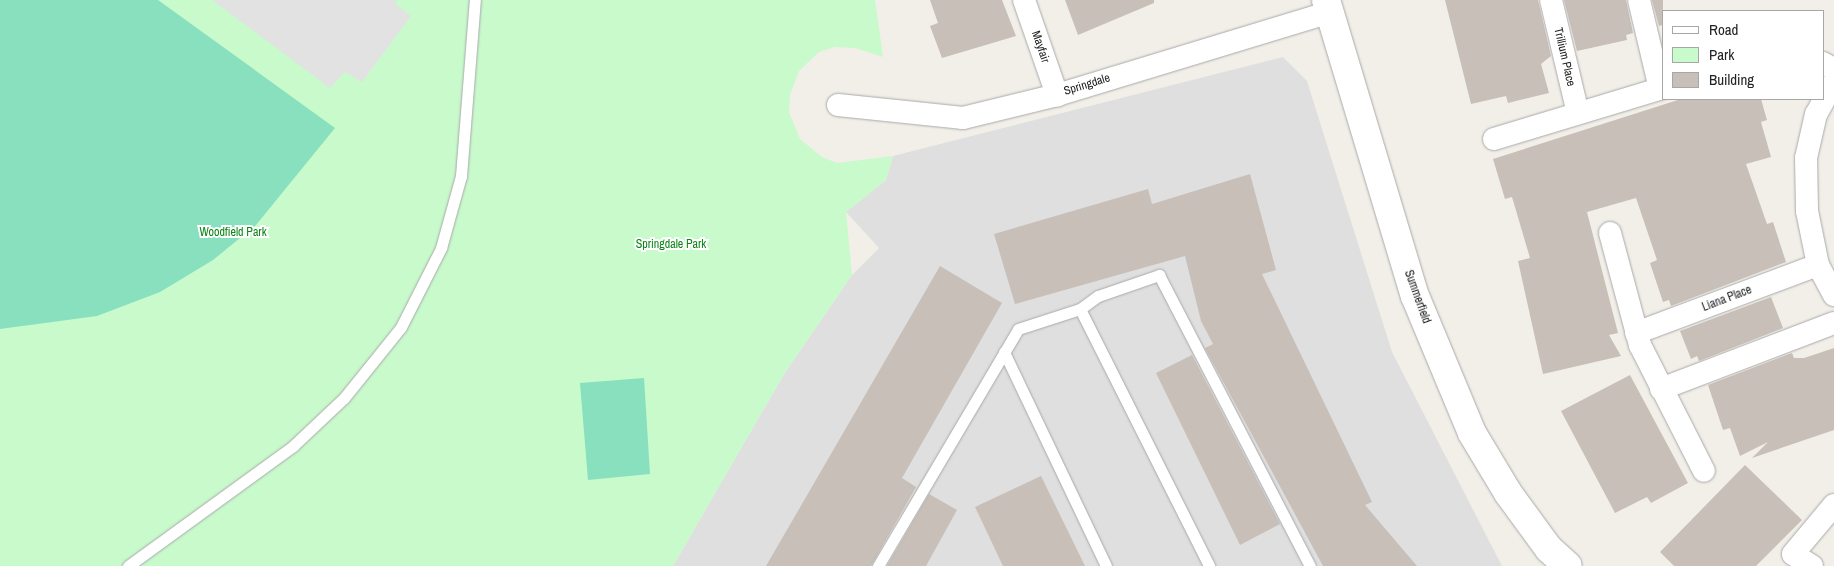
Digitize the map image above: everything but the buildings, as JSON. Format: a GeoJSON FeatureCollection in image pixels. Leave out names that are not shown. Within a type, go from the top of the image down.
{"type":"FeatureCollection","features":[{"type":"Feature","properties":{"kind":"street","name":"Mayfair"},"geometry":{"type":"LineString","coordinates":[[1024,0],[1056,94]]}},
{"type":"Feature","properties":{"kind":"street","name":"Trillium Place"},"geometry":{"type":"LineString","coordinates":[[1551,0],[1578,113]]}},
{"type":"Feature","properties":{"kind":"street"},"geometry":{"type":"LineString","coordinates":[[1494,139],[1662,88],[1639,0]]}},
{"type":"Feature","properties":{"kind":"street","name":"Springdale"},"geometry":{"type":"LineString","coordinates":[[838,105],[963,118],[1056,94],[1328,6]]}},
{"type":"Feature","properties":{"kind":"street","name":"Summerfield"},"geometry":{"type":"LineString","coordinates":[[1328,6],[1415,296],[1472,432],[1508,493],[1549,549],[1568,566]]}},
{"type":"Feature","properties":{"kind":"street"},"geometry":{"type":"LineString","coordinates":[[1824,100],[1834,82]]}},
{"type":"Feature","properties":{"kind":"street"},"geometry":{"type":"LineString","coordinates":[[1824,100],[1816,114],[1806,158],[1808,211],[1818,264],[1834,295]]}},
{"type":"Feature","properties":{"kind":"street"},"geometry":{"type":"LineString","coordinates":[[1610,233],[1636,333],[1661,389],[1704,471]]}},
{"type":"Feature","properties":{"kind":"street","name":"Liana Place"},"geometry":{"type":"LineString","coordinates":[[1636,333],[1818,264]]}},
{"type":"Feature","properties":{"kind":"street"},"geometry":{"type":"LineString","coordinates":[[1661,389],[1834,323]]}},
{"type":"Feature","properties":{"kind":"street"},"geometry":{"type":"LineString","coordinates":[[1812,566],[1787,560],[1834,505]]}},
{"type":"Feature","properties":{"kind":"lane"},"geometry":{"type":"LineString","coordinates":[[128,566],[293,446],[344,398],[401,327],[441,248],[462,176],[475,0]]}},
{"type":"Feature","properties":{"kind":"lane"},"geometry":{"type":"LineString","coordinates":[[878,566],[1018,329],[1080,309],[1098,296],[1159,275],[1310,566]]}},
{"type":"Feature","properties":{"kind":"lane"},"geometry":{"type":"LineString","coordinates":[[1080,309],[1209,566]]}},
{"type":"Feature","properties":{"kind":"lane"},"geometry":{"type":"LineString","coordinates":[[1004,352],[1106,566]]}},
{"type":"Feature","properties":{"kind":"shaded area"},"geometry":{"type":"Polygon","coordinates":[[[212,0],[397,0],[395,4],[411,16],[362,82],[345,72],[330,88],[212,0]]]}},
{"type":"Feature","properties":{"kind":"shaded area"},"geometry":{"type":"Polygon","coordinates":[[[1283,57],[1307,81],[1392,352],[1502,566],[673,566],[784,374],[852,275],[879,248],[846,212],[886,180],[893,156],[1283,57]]]}},
{"type":"Feature","properties":{"kind":"green space"},"geometry":{"type":"Polygon","coordinates":[[[0,0],[875,0],[883,57],[855,48],[835,47],[819,52],[799,71],[790,95],[789,112],[800,139],[822,157],[837,163],[893,156],[886,180],[846,212],[852,275],[784,374],[673,566],[0,566],[0,0]]]}},
{"type":"Feature","properties":{"kind":"green space","name":"Woodfield Park"},"geometry":{"type":"Polygon","coordinates":[[[0,0],[158,0],[335,128],[256,225],[213,260],[160,292],[97,316],[0,329],[0,0]]]}},
{"type":"Feature","properties":{"kind":"green space"},"geometry":{"type":"Polygon","coordinates":[[[644,378],[650,474],[588,480],[580,383],[644,378]]]}},
{"type":"Feature","properties":{"kind":"park label","name":"Springdale Park"},"geometry":{"type":"Point","coordinates":[671,245]}}]}
